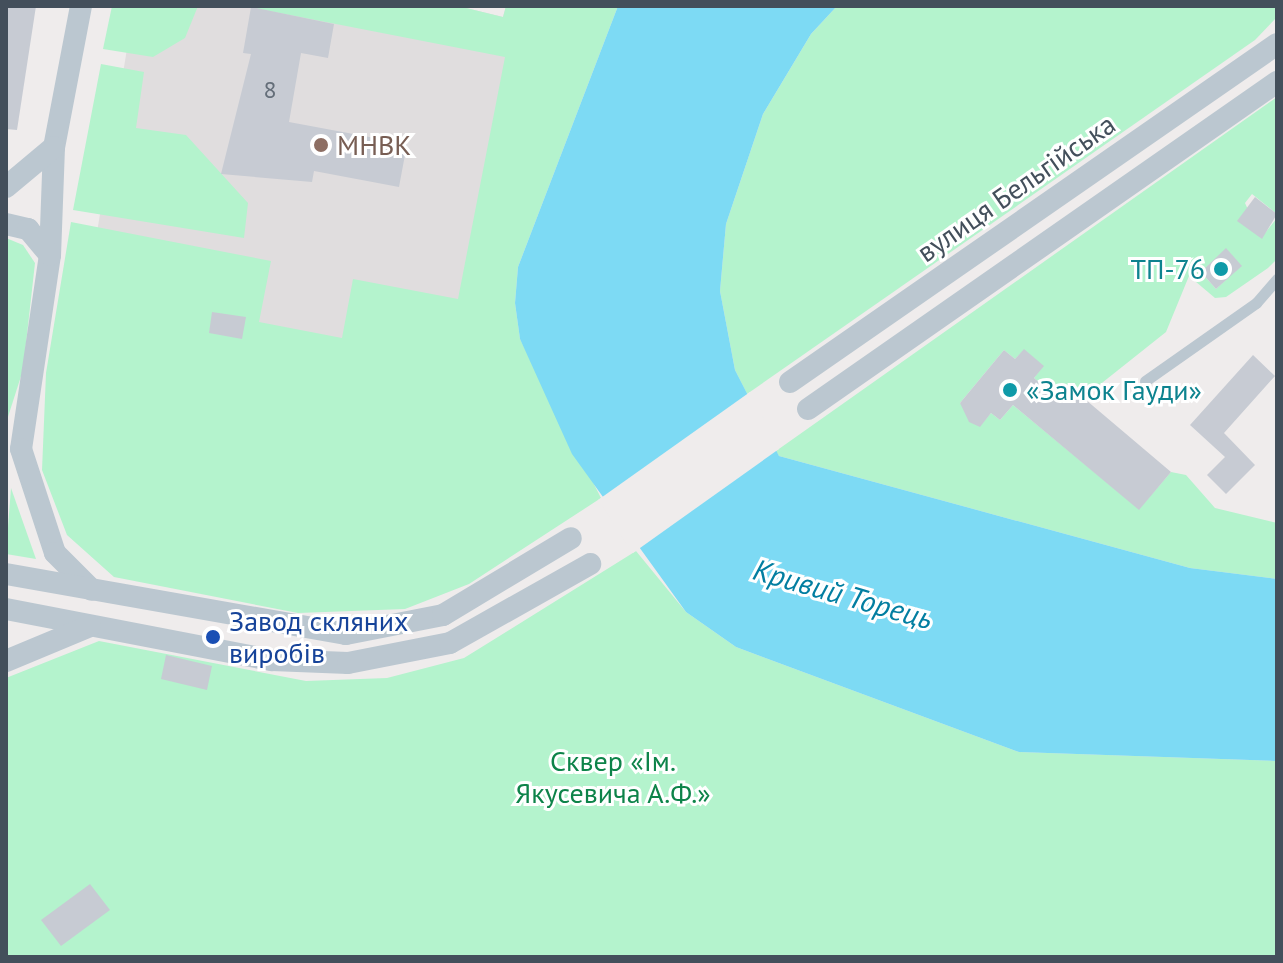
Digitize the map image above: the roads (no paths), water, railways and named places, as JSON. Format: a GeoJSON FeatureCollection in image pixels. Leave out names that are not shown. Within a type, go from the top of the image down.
{"type":"FeatureCollection","features":[{"type":"Feature","properties":{"kind":"street"},"geometry":{"type":"LineString","coordinates":[[81,6],[54,147],[50,255],[21,449],[55,553],[92,590]]}},
{"type":"Feature","properties":{"kind":"street","name":"вулиця Бельгійська"},"geometry":{"type":"LineString","coordinates":[[790,382],[1277,44]]}},
{"type":"Feature","properties":{"kind":"street"},"geometry":{"type":"LineString","coordinates":[[808,409],[1277,82]]}},
{"type":"Feature","properties":{"kind":"street"},"geometry":{"type":"LineString","coordinates":[[6,187],[54,147]]}},
{"type":"Feature","properties":{"kind":"street"},"geometry":{"type":"LineString","coordinates":[[6,224],[28,229],[50,255]]}},
{"type":"Feature","properties":{"kind":"street"},"geometry":{"type":"LineString","coordinates":[[6,468],[21,449]]}},
{"type":"Feature","properties":{"kind":"street"},"geometry":{"type":"LineString","coordinates":[[6,574],[323,634],[375,632],[443,615],[571,538]]}},
{"type":"Feature","properties":{"kind":"street"},"geometry":{"type":"LineString","coordinates":[[6,609],[272,660],[380,661],[450,643],[590,564]]}},
{"type":"Feature","properties":{"kind":"street"},"geometry":{"type":"LineString","coordinates":[[6,661],[90,626]]}},
{"type":"Feature","properties":{"kind":"lane"},"geometry":{"type":"LineString","coordinates":[[1145,381],[1256,303],[1277,279]]}},
{"type":"Feature","properties":{"kind":"water","name":"Кривий Торець"},"geometry":{"type":"Polygon","coordinates":[[[618,6],[837,6],[811,34],[763,114],[726,224],[720,291],[735,370],[779,456],[1190,568],[1277,579],[1277,761],[1019,752],[736,647],[686,612],[572,454],[520,339],[515,303],[518,267],[618,6]]]}},
{"type":"Feature","properties":{"kind":"place","name":"МНВК"},"geometry":{"type":"Point","coordinates":[321,145]}},
{"type":"Feature","properties":{"kind":"place","name":"ТП-76"},"geometry":{"type":"Point","coordinates":[1221,269]}},
{"type":"Feature","properties":{"kind":"place","name":"«Замок Гауди»"},"geometry":{"type":"Point","coordinates":[1010,390]}},
{"type":"Feature","properties":{"kind":"place","name":"Завод скляних виробів"},"geometry":{"type":"Point","coordinates":[213,637]}},
{"type":"Feature","properties":{"kind":"park label","name":"Сквер «Ім. Якусевича А.Ф.»"},"geometry":{"type":"Point","coordinates":[613,777]}}]}
